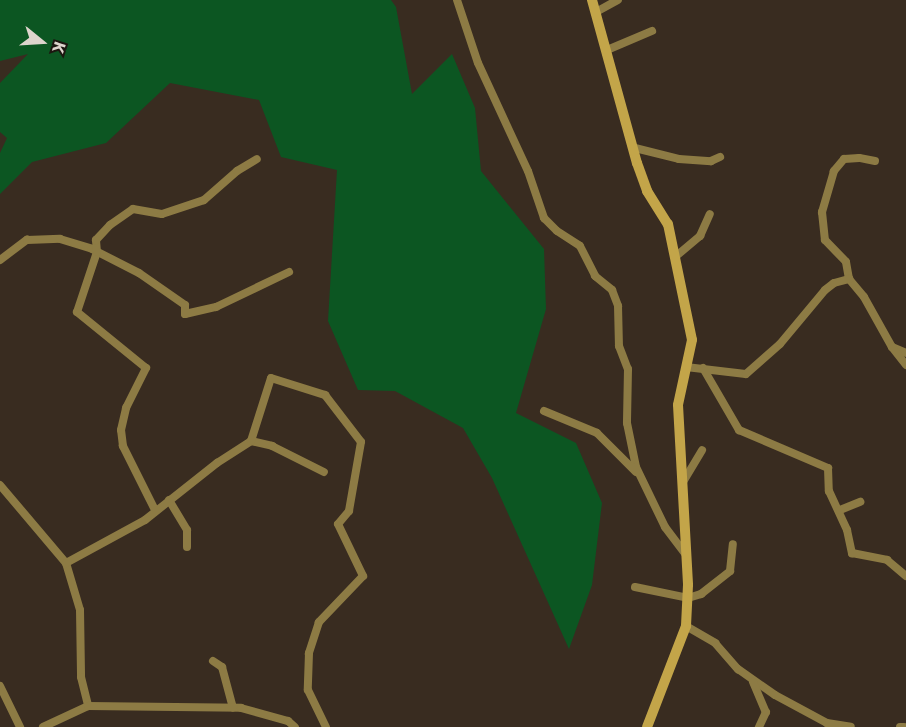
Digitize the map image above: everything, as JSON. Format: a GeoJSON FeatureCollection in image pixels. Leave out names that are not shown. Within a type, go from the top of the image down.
{"type":"FeatureCollection","features":[{"type":"Feature","properties":{"kind":"street"},"geometry":{"type":"LineString","coordinates":[[457,0],[478,63],[528,171],[544,218],[557,231],[580,246],[595,276],[612,290],[618,306],[619,346],[628,369],[630,446],[642,479],[665,527],[686,556]]}},
{"type":"Feature","properties":{"kind":"street"},"geometry":{"type":"LineString","coordinates":[[592,0],[647,191],[668,224],[692,340],[678,405],[688,598],[686,626],[647,727]]}},
{"type":"Feature","properties":{"kind":"street"},"geometry":{"type":"LineString","coordinates":[[596,12],[618,0]]}},
{"type":"Feature","properties":{"kind":"street"},"geometry":{"type":"LineString","coordinates":[[607,50],[652,31]]}},
{"type":"Feature","properties":{"kind":"street"},"geometry":{"type":"LineString","coordinates":[[634,148],[679,159],[711,161],[720,157]]}},
{"type":"Feature","properties":{"kind":"street"},"geometry":{"type":"LineString","coordinates":[[874,161],[859,158],[844,159],[834,171],[822,212],[825,240],[846,262],[849,279],[864,297],[892,347],[906,365]]}},
{"type":"Feature","properties":{"kind":"street"},"geometry":{"type":"LineString","coordinates":[[155,510],[123,446],[121,430],[126,408],[146,368],[77,312],[97,252],[96,240],[110,225],[133,209],[162,214],[204,200],[237,171],[257,159]]}},
{"type":"Feature","properties":{"kind":"street"},"geometry":{"type":"LineString","coordinates":[[675,257],[700,236],[710,214]]}},
{"type":"Feature","properties":{"kind":"street"},"geometry":{"type":"LineString","coordinates":[[0,260],[27,240],[60,239],[97,252],[139,273],[185,305],[185,314],[216,307],[289,272]]}},
{"type":"Feature","properties":{"kind":"street"},"geometry":{"type":"LineString","coordinates":[[686,367],[747,374],[780,344],[825,290],[834,283],[849,279]]}},
{"type":"Feature","properties":{"kind":"street"},"geometry":{"type":"LineString","coordinates":[[892,347],[906,353]]}},
{"type":"Feature","properties":{"kind":"street"},"geometry":{"type":"LineString","coordinates":[[703,368],[740,430],[828,468],[829,491],[840,510],[852,553],[887,560],[906,576]]}},
{"type":"Feature","properties":{"kind":"street"},"geometry":{"type":"LineString","coordinates":[[66,563],[145,520],[155,510],[251,441],[271,378],[325,395],[361,442],[349,511],[338,524],[363,576],[320,622],[309,653],[308,690],[326,727]]}},
{"type":"Feature","properties":{"kind":"street"},"geometry":{"type":"LineString","coordinates":[[544,411],[597,433],[642,479]]}},
{"type":"Feature","properties":{"kind":"street"},"geometry":{"type":"LineString","coordinates":[[251,441],[272,446],[324,472]]}},
{"type":"Feature","properties":{"kind":"street"},"geometry":{"type":"LineString","coordinates":[[682,483],[702,450]]}},
{"type":"Feature","properties":{"kind":"street"},"geometry":{"type":"LineString","coordinates":[[0,485],[66,563],[80,610],[81,676],[88,706]]}},
{"type":"Feature","properties":{"kind":"street"},"geometry":{"type":"LineString","coordinates":[[169,500],[188,530],[187,547]]}},
{"type":"Feature","properties":{"kind":"street"},"geometry":{"type":"LineString","coordinates":[[840,510],[861,502]]}},
{"type":"Feature","properties":{"kind":"street"},"geometry":{"type":"LineString","coordinates":[[634,587],[688,598],[701,594],[730,571],[733,544]]}},
{"type":"Feature","properties":{"kind":"street"},"geometry":{"type":"LineString","coordinates":[[686,626],[715,644],[752,681],[827,723],[851,727]]}},
{"type":"Feature","properties":{"kind":"street"},"geometry":{"type":"LineString","coordinates":[[213,661],[222,668],[233,708]]}},
{"type":"Feature","properties":{"kind":"street"},"geometry":{"type":"LineString","coordinates":[[752,681],[766,712],[759,727]]}},
{"type":"Feature","properties":{"kind":"street"},"geometry":{"type":"LineString","coordinates":[[0,686],[20,727]]}},
{"type":"Feature","properties":{"kind":"street"},"geometry":{"type":"LineString","coordinates":[[43,727],[88,706],[233,708],[288,721],[295,727]]}},
{"type":"Feature","properties":{"kind":"green space"},"geometry":{"type":"Polygon","coordinates":[[[0,0],[391,0],[396,7],[412,94],[452,54],[475,108],[481,171],[544,249],[546,309],[516,413],[576,443],[602,503],[592,585],[569,649],[492,478],[463,428],[395,391],[358,390],[328,321],[337,170],[281,157],[259,100],[170,83],[106,143],[32,162],[0,194],[0,153],[7,138],[0,132],[0,83],[28,54],[0,61],[0,0]]]}}]}
